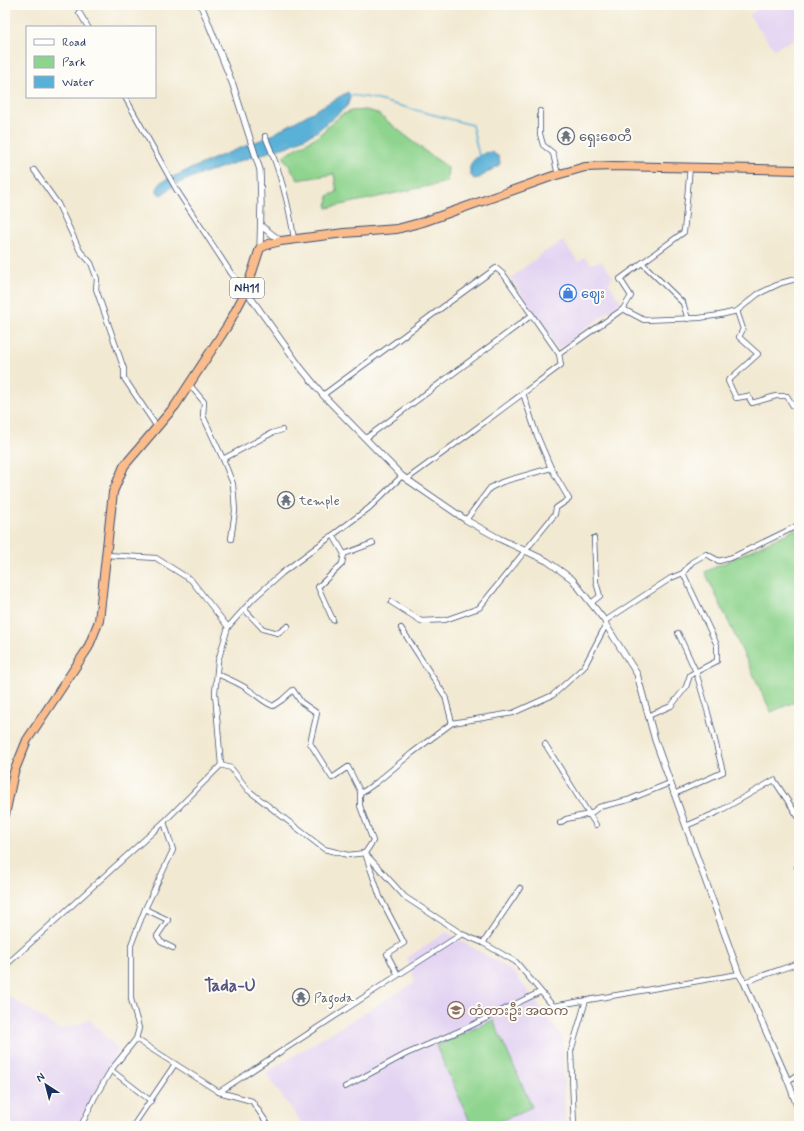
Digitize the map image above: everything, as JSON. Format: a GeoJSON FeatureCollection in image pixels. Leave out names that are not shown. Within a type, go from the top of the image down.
{"type":"FeatureCollection","features":[{"type":"Feature","properties":{"kind":"highway"},"geometry":{"type":"LineString","coordinates":[[260,248],[269,244],[294,239],[397,229],[429,220],[585,167],[690,167],[799,170]]}},
{"type":"Feature","properties":{"kind":"highway","name":"NH11"},"geometry":{"type":"LineString","coordinates":[[5,815],[14,772],[27,740],[88,648],[99,621],[113,492],[124,466],[175,406],[228,325],[246,291],[260,248]]}},
{"type":"Feature","properties":{"kind":"street"},"geometry":{"type":"LineString","coordinates":[[201,5],[233,85],[258,161],[260,170],[260,248]]}},
{"type":"Feature","properties":{"kind":"street"},"geometry":{"type":"LineString","coordinates":[[79,12],[87,26]]}},
{"type":"Feature","properties":{"kind":"street"},"geometry":{"type":"LineString","coordinates":[[126,98],[176,189],[230,273],[246,291],[301,368],[323,395],[404,477],[466,520],[500,539],[547,561],[572,579],[605,623],[637,674],[648,716],[670,784],[739,974],[744,982],[788,1081],[799,1111]]}},
{"type":"Feature","properties":{"kind":"street"},"geometry":{"type":"LineString","coordinates":[[540,111],[540,134],[543,145],[553,153],[558,175]]}},
{"type":"Feature","properties":{"kind":"street"},"geometry":{"type":"LineString","coordinates":[[265,136],[274,156],[291,217],[294,239]]}},
{"type":"Feature","properties":{"kind":"street"},"geometry":{"type":"LineString","coordinates":[[558,354],[623,309],[631,296],[620,278],[684,232],[690,167]]}},
{"type":"Feature","properties":{"kind":"street"},"geometry":{"type":"LineString","coordinates":[[34,170],[58,204],[80,251],[91,263],[96,279],[96,290],[124,369],[124,378],[157,427]]}},
{"type":"Feature","properties":{"kind":"street"},"geometry":{"type":"LineString","coordinates":[[261,226],[281,241]]}},
{"type":"Feature","properties":{"kind":"street"},"geometry":{"type":"LineString","coordinates":[[642,263],[683,303],[688,319]]}},
{"type":"Feature","properties":{"kind":"street"},"geometry":{"type":"LineString","coordinates":[[5,966],[164,822],[221,765],[215,693],[218,661],[228,627],[254,598],[282,573],[369,508],[404,477],[466,436],[561,365],[558,354],[532,315],[504,275],[496,268],[323,395]]}},
{"type":"Feature","properties":{"kind":"street"},"geometry":{"type":"LineString","coordinates":[[623,309],[644,320],[688,319],[720,316],[737,311],[758,294],[781,283],[799,278]]}},
{"type":"Feature","properties":{"kind":"street"},"geometry":{"type":"LineString","coordinates":[[737,311],[743,329],[739,337],[758,354],[728,381],[736,398],[748,396],[752,403],[776,396],[787,396],[792,406],[799,409]]}},
{"type":"Feature","properties":{"kind":"street"},"geometry":{"type":"LineString","coordinates":[[366,438],[532,315]]}},
{"type":"Feature","properties":{"kind":"street"},"geometry":{"type":"LineString","coordinates":[[189,384],[204,402],[203,416],[224,459],[233,484],[235,511],[230,539]]}},
{"type":"Feature","properties":{"kind":"street"},"geometry":{"type":"LineString","coordinates":[[391,602],[421,621],[445,620],[479,608],[555,514],[556,508],[569,499],[551,468],[536,433],[523,393]]}},
{"type":"Feature","properties":{"kind":"street"},"geometry":{"type":"LineString","coordinates":[[224,459],[267,436],[282,430]]}},
{"type":"Feature","properties":{"kind":"street"},"geometry":{"type":"LineString","coordinates":[[466,520],[490,488],[502,482],[551,468]]}},
{"type":"Feature","properties":{"kind":"street"},"geometry":{"type":"LineString","coordinates":[[361,793],[452,723],[513,713],[553,695],[584,667],[605,623],[671,578],[683,573],[692,562],[706,554],[719,560],[733,557],[795,526],[799,522]]}},
{"type":"Feature","properties":{"kind":"street"},"geometry":{"type":"LineString","coordinates":[[333,534],[344,554],[342,564],[318,587],[333,620]]}},
{"type":"Feature","properties":{"kind":"street"},"geometry":{"type":"LineString","coordinates":[[591,603],[600,596],[596,582],[594,538]]}},
{"type":"Feature","properties":{"kind":"street"},"geometry":{"type":"LineString","coordinates":[[344,554],[373,543]]}},
{"type":"Feature","properties":{"kind":"street"},"geometry":{"type":"LineString","coordinates":[[106,554],[156,558],[191,580],[228,627]]}},
{"type":"Feature","properties":{"kind":"street"},"geometry":{"type":"LineString","coordinates":[[648,716],[671,706],[686,687],[690,675],[717,661],[717,645],[683,573]]}},
{"type":"Feature","properties":{"kind":"street"},"geometry":{"type":"LineString","coordinates":[[244,610],[263,629],[278,633],[288,626]]}},
{"type":"Feature","properties":{"kind":"street"},"geometry":{"type":"LineString","coordinates":[[401,628],[445,696],[452,723]]}},
{"type":"Feature","properties":{"kind":"street"},"geometry":{"type":"LineString","coordinates":[[674,794],[722,772],[708,713],[696,672],[678,633]]}},
{"type":"Feature","properties":{"kind":"street"},"geometry":{"type":"LineString","coordinates":[[217,674],[237,682],[265,703],[273,706],[293,690],[301,702],[317,713],[310,743],[332,778],[348,767],[361,793],[360,806],[373,841],[365,853],[348,855],[324,849],[248,790],[231,768],[221,765]]}},
{"type":"Feature","properties":{"kind":"street"},"geometry":{"type":"LineString","coordinates":[[545,744],[596,824]]}},
{"type":"Feature","properties":{"kind":"street"},"geometry":{"type":"LineString","coordinates":[[686,826],[718,812],[774,780],[799,818]]}},
{"type":"Feature","properties":{"kind":"street"},"geometry":{"type":"LineString","coordinates":[[560,823],[566,819],[590,814],[599,807],[628,800],[670,784]]}},
{"type":"Feature","properties":{"kind":"street"},"geometry":{"type":"LineString","coordinates":[[81,1126],[95,1097],[111,1070],[136,1039],[139,1028],[131,999],[131,945],[145,909],[173,850],[164,822]]}},
{"type":"Feature","properties":{"kind":"street"},"geometry":{"type":"LineString","coordinates":[[365,853],[405,897],[462,934],[483,943],[516,962],[553,1006],[739,974]]}},
{"type":"Feature","properties":{"kind":"street"},"geometry":{"type":"LineString","coordinates":[[365,853],[380,897],[404,943],[387,954],[398,975]]}},
{"type":"Feature","properties":{"kind":"street"},"geometry":{"type":"LineString","coordinates":[[483,943],[520,888]]}},
{"type":"Feature","properties":{"kind":"street"},"geometry":{"type":"LineString","coordinates":[[145,909],[168,920],[157,936],[161,942],[173,948]]}},
{"type":"Feature","properties":{"kind":"street"},"geometry":{"type":"LineString","coordinates":[[219,1092],[462,934]]}},
{"type":"Feature","properties":{"kind":"street"},"geometry":{"type":"LineString","coordinates":[[744,982],[799,963]]}},
{"type":"Feature","properties":{"kind":"street"},"geometry":{"type":"LineString","coordinates":[[345,1087],[406,1054],[464,1029],[540,992]]}},
{"type":"Feature","properties":{"kind":"street"},"geometry":{"type":"LineString","coordinates":[[574,1126],[571,1051],[586,1000]]}},
{"type":"Feature","properties":{"kind":"street"},"geometry":{"type":"LineString","coordinates":[[136,1039],[219,1092],[252,1101],[269,1126]]}},
{"type":"Feature","properties":{"kind":"street"},"geometry":{"type":"LineString","coordinates":[[133,1126],[151,1102],[175,1064]]}},
{"type":"Feature","properties":{"kind":"street"},"geometry":{"type":"LineString","coordinates":[[111,1070],[151,1102]]}},
{"type":"Feature","properties":{"kind":"street"},"geometry":{"type":"LineString","coordinates":[[788,1081],[799,1073]]}},
{"type":"Feature","properties":{"kind":"shaded area"},"geometry":{"type":"Polygon","coordinates":[[[766,5],[799,5],[799,37],[774,49],[749,15],[766,5]]]}},
{"type":"Feature","properties":{"kind":"shaded area","name":"ဈေး"},"geometry":{"type":"Polygon","coordinates":[[[563,241],[578,262],[585,257],[591,264],[601,261],[613,277],[608,283],[621,302],[558,349],[511,278],[543,253],[563,241]]]}},
{"type":"Feature","properties":{"kind":"shaded area","name":"တံတားဦး အထက"},"geometry":{"type":"Polygon","coordinates":[[[446,932],[513,971],[563,1038],[565,1126],[304,1126],[265,1073],[415,982],[407,958],[446,932]]]}},
{"type":"Feature","properties":{"kind":"shaded area"},"geometry":{"type":"Polygon","coordinates":[[[5,994],[59,1029],[74,1026],[89,1019],[118,1050],[77,1126],[5,1126],[5,994]]]}},
{"type":"Feature","properties":{"kind":"green space"},"geometry":{"type":"Polygon","coordinates":[[[366,110],[377,113],[430,155],[448,167],[447,182],[327,208],[328,196],[337,192],[334,174],[298,180],[283,156],[318,136],[341,115],[351,111],[366,110]]]}},
{"type":"Feature","properties":{"kind":"green space"},"geometry":{"type":"Polygon","coordinates":[[[796,529],[799,537],[799,700],[771,712],[705,572],[796,529]]]}},
{"type":"Feature","properties":{"kind":"green space"},"geometry":{"type":"Polygon","coordinates":[[[493,1020],[532,1107],[490,1126],[472,1126],[436,1046],[493,1020]]]}},
{"type":"Feature","properties":{"kind":"water"},"geometry":{"type":"Polygon","coordinates":[[[348,92],[350,98],[347,106],[316,132],[289,146],[195,176],[175,185],[161,195],[157,192],[161,182],[268,137],[348,92]]]}},
{"type":"Feature","properties":{"kind":"water"},"geometry":{"type":"Polygon","coordinates":[[[492,152],[499,157],[499,165],[479,178],[474,179],[470,169],[473,161],[482,154],[492,152]]]}},
{"type":"Feature","properties":{"kind":"waterway"},"geometry":{"type":"LineString","coordinates":[[349,95],[371,98],[472,125],[479,156]]}},
{"type":"Feature","properties":{"kind":"place","name":"ရှေးစေတီ"},"geometry":{"type":"Point","coordinates":[566,136]}},
{"type":"Feature","properties":{"kind":"place","name":"ဈေး"},"geometry":{"type":"Point","coordinates":[568,293]}},
{"type":"Feature","properties":{"kind":"place","name":"temple"},"geometry":{"type":"Point","coordinates":[286,500]}},
{"type":"Feature","properties":{"kind":"place","name":"Pagoda"},"geometry":{"type":"Point","coordinates":[301,997]}},
{"type":"Feature","properties":{"kind":"place","name":"တံတားဦး အထက"},"geometry":{"type":"Point","coordinates":[456,1010]}},
{"type":"Feature","properties":{"kind":"district","name":"Tada-U"},"geometry":{"type":"Point","coordinates":[230,985]}}]}
